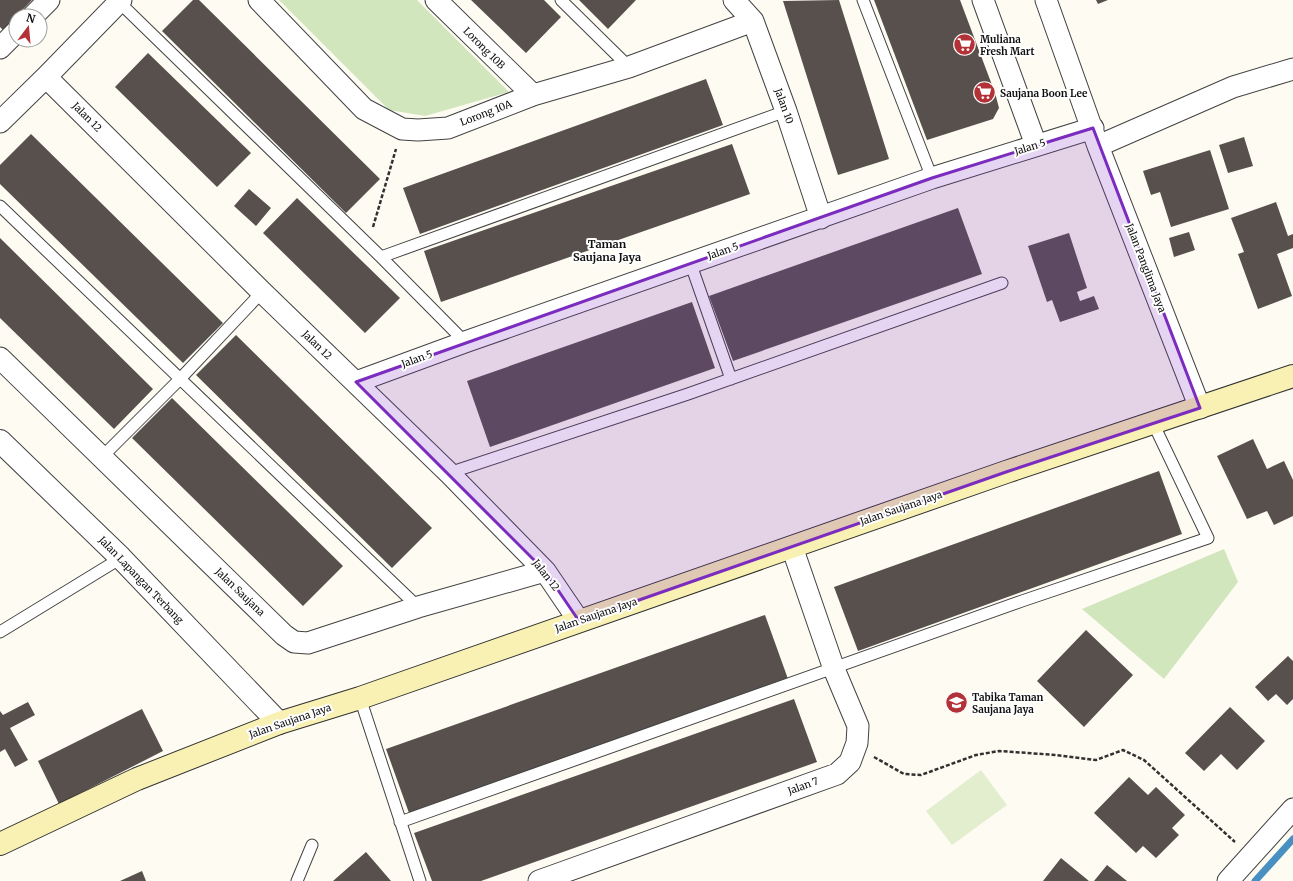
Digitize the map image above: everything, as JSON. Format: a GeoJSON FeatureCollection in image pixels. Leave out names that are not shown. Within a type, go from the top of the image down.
{"type":"FeatureCollection","features":[{"type":"Feature","properties":{"kind":"main road","name":"Jalan Saujana Jaya"},"geometry":{"type":"LineString","coordinates":[[0,844],[137,779],[279,723],[360,698],[1006,472],[1293,376]]}},
{"type":"Feature","properties":{"kind":"street"},"geometry":{"type":"LineString","coordinates":[[41,8],[49,0]]}},
{"type":"Feature","properties":{"kind":"street","name":"Lorong 10A"},"geometry":{"type":"LineString","coordinates":[[259,0],[364,109],[402,129],[418,130],[448,128],[533,95],[629,67],[746,8]]}},
{"type":"Feature","properties":{"kind":"street","name":"Lorong 10B"},"geometry":{"type":"LineString","coordinates":[[436,0],[533,95]]}},
{"type":"Feature","properties":{"kind":"street"},"geometry":{"type":"LineString","coordinates":[[983,0],[1036,145]]}},
{"type":"Feature","properties":{"kind":"street","name":"Jalan Panglima Jaya"},"geometry":{"type":"LineString","coordinates":[[1046,0],[1095,137],[1200,408]]}},
{"type":"Feature","properties":{"kind":"street"},"geometry":{"type":"LineString","coordinates":[[0,122],[120,1]]}},
{"type":"Feature","properties":{"kind":"street","name":"Jalan 10"},"geometry":{"type":"LineString","coordinates":[[746,8],[786,111],[821,218]]}},
{"type":"Feature","properties":{"kind":"street"},"geometry":{"type":"LineString","coordinates":[[0,48],[8,40]]}},
{"type":"Feature","properties":{"kind":"street","name":"Jalan 5"},"geometry":{"type":"LineString","coordinates":[[356,382],[690,262],[821,218],[932,178],[1036,145],[1095,137],[1233,87],[1293,69]]}},
{"type":"Feature","properties":{"kind":"street","name":"Jalan 12"},"geometry":{"type":"LineString","coordinates":[[46,77],[262,292],[449,473],[545,571],[579,621]]}},
{"type":"Feature","properties":{"kind":"street","name":"Jalan Saujana"},"geometry":{"type":"LineString","coordinates":[[0,358],[284,635],[294,642],[308,643],[418,606],[545,571]]}},
{"type":"Feature","properties":{"kind":"street","name":"Jalan Lapangan Terbang"},"geometry":{"type":"LineString","coordinates":[[0,441],[121,558],[279,723]]}},
{"type":"Feature","properties":{"kind":"street","name":"Jalan 7"},"geometry":{"type":"LineString","coordinates":[[539,881],[837,774],[850,762],[858,743],[858,726],[834,669],[792,547]]}},
{"type":"Feature","properties":{"kind":"street"},"geometry":{"type":"LineString","coordinates":[[1228,881],[1293,809]]}},
{"type":"Feature","properties":{"kind":"lane"},"geometry":{"type":"LineString","coordinates":[[561,0],[629,67]]}},
{"type":"Feature","properties":{"kind":"lane"},"geometry":{"type":"LineString","coordinates":[[863,0],[932,178]]}},
{"type":"Feature","properties":{"kind":"lane"},"geometry":{"type":"LineString","coordinates":[[120,1],[368,246],[381,257],[465,342]]}},
{"type":"Feature","properties":{"kind":"lane"},"geometry":{"type":"LineString","coordinates":[[381,257],[786,111]]}},
{"type":"Feature","properties":{"kind":"lane"},"geometry":{"type":"LineString","coordinates":[[0,206],[418,606]]}},
{"type":"Feature","properties":{"kind":"lane"},"geometry":{"type":"LineString","coordinates":[[690,262],[731,378]]}},
{"type":"Feature","properties":{"kind":"lane"},"geometry":{"type":"LineString","coordinates":[[449,473],[731,378],[1002,283]]}},
{"type":"Feature","properties":{"kind":"lane"},"geometry":{"type":"LineString","coordinates":[[102,457],[180,379],[262,292]]}},
{"type":"Feature","properties":{"kind":"lane"},"geometry":{"type":"LineString","coordinates":[[400,822],[1022,601],[1208,538],[1153,423]]}},
{"type":"Feature","properties":{"kind":"lane"},"geometry":{"type":"LineString","coordinates":[[0,632],[121,558]]}},
{"type":"Feature","properties":{"kind":"lane"},"geometry":{"type":"LineString","coordinates":[[360,698],[420,881]]}},
{"type":"Feature","properties":{"kind":"lane"},"geometry":{"type":"LineString","coordinates":[[298,881],[312,844]]}},
{"type":"Feature","properties":{"kind":"path"},"geometry":{"type":"LineString","coordinates":[[368,246],[402,129]]}},
{"type":"Feature","properties":{"kind":"path"},"geometry":{"type":"LineString","coordinates":[[858,743],[880,761],[904,774],[921,775],[976,755],[999,751],[1056,755],[1096,760],[1123,750],[1144,760],[1238,845]]}},
{"type":"Feature","properties":{"kind":"highlighted area"},"geometry":{"type":"Polygon","coordinates":[[[1093,128],[1200,408],[1006,472],[579,621],[545,571],[356,382],[932,178],[1093,128]]]}},
{"type":"Feature","properties":{"kind":"green space"},"geometry":{"type":"Polygon","coordinates":[[[279,0],[417,0],[509,92],[425,116],[389,110],[279,0]]]}},
{"type":"Feature","properties":{"kind":"green space"},"geometry":{"type":"Polygon","coordinates":[[[1224,549],[1238,582],[1164,679],[1082,609],[1224,549]]]}},
{"type":"Feature","properties":{"kind":"green space"},"geometry":{"type":"Polygon","coordinates":[[[981,770],[1007,805],[952,845],[926,811],[981,770]]]}},
{"type":"Feature","properties":{"kind":"building"},"geometry":{"type":"Polygon","coordinates":[[[0,0],[32,0],[24,8],[8,8],[8,25],[3,30],[0,27],[0,0]]]}},
{"type":"Feature","properties":{"kind":"building"},"geometry":{"type":"Polygon","coordinates":[[[193,0],[199,0],[380,179],[346,213],[162,31],[193,0]]]}},
{"type":"Feature","properties":{"kind":"building"},"geometry":{"type":"Polygon","coordinates":[[[471,0],[544,0],[561,17],[526,53],[471,0]]]}},
{"type":"Feature","properties":{"kind":"building"},"geometry":{"type":"Polygon","coordinates":[[[579,0],[636,0],[608,29],[579,0]]]}},
{"type":"Feature","properties":{"kind":"building"},"geometry":{"type":"Polygon","coordinates":[[[839,0],[889,159],[838,175],[783,1],[839,0]]]}},
{"type":"Feature","properties":{"kind":"building"},"geometry":{"type":"Polygon","coordinates":[[[874,0],[960,0],[995,93],[999,108],[993,119],[927,140],[874,0]]]}},
{"type":"Feature","properties":{"kind":"building"},"geometry":{"type":"Polygon","coordinates":[[[1096,0],[1108,0],[1098,4],[1096,0]]]}},
{"type":"Feature","properties":{"kind":"building"},"geometry":{"type":"Polygon","coordinates":[[[148,53],[251,153],[217,187],[115,87],[148,53]]]}},
{"type":"Feature","properties":{"kind":"building"},"geometry":{"type":"Polygon","coordinates":[[[706,79],[723,125],[420,234],[403,188],[706,79]]]}},
{"type":"Feature","properties":{"kind":"building"},"geometry":{"type":"Polygon","coordinates":[[[31,134],[223,323],[183,363],[0,184],[0,165],[31,134]]]}},
{"type":"Feature","properties":{"kind":"building"},"geometry":{"type":"Polygon","coordinates":[[[1244,137],[1253,166],[1228,173],[1219,145],[1244,137]]]}},
{"type":"Feature","properties":{"kind":"building"},"geometry":{"type":"Polygon","coordinates":[[[732,144],[750,194],[441,302],[424,251],[732,144]]]}},
{"type":"Feature","properties":{"kind":"building"},"geometry":{"type":"Polygon","coordinates":[[[1210,150],[1229,209],[1171,227],[1160,192],[1151,195],[1143,171],[1210,150]]]}},
{"type":"Feature","properties":{"kind":"building"},"geometry":{"type":"Polygon","coordinates":[[[249,189],[271,208],[256,226],[234,206],[249,189]]]}},
{"type":"Feature","properties":{"kind":"building"},"geometry":{"type":"Polygon","coordinates":[[[297,198],[400,298],[365,333],[263,233],[297,198]]]}},
{"type":"Feature","properties":{"kind":"building"},"geometry":{"type":"Polygon","coordinates":[[[1276,202],[1288,236],[1293,234],[1293,248],[1277,254],[1292,296],[1258,309],[1238,254],[1244,252],[1231,218],[1276,202]]]}},
{"type":"Feature","properties":{"kind":"building"},"geometry":{"type":"Polygon","coordinates":[[[958,208],[982,274],[733,361],[709,296],[958,208]]]}},
{"type":"Feature","properties":{"kind":"building"},"geometry":{"type":"Polygon","coordinates":[[[1189,232],[1195,250],[1174,257],[1169,238],[1189,232]]]}},
{"type":"Feature","properties":{"kind":"building"},"geometry":{"type":"Polygon","coordinates":[[[1069,233],[1087,288],[1077,292],[1080,301],[1094,296],[1099,309],[1060,322],[1052,300],[1047,302],[1028,246],[1069,233]]]}},
{"type":"Feature","properties":{"kind":"building"},"geometry":{"type":"Polygon","coordinates":[[[0,238],[153,389],[114,429],[0,318],[0,238]]]}},
{"type":"Feature","properties":{"kind":"building"},"geometry":{"type":"Polygon","coordinates":[[[692,302],[715,368],[490,447],[467,381],[692,302]]]}},
{"type":"Feature","properties":{"kind":"building"},"geometry":{"type":"Polygon","coordinates":[[[236,335],[432,528],[392,568],[196,375],[236,335]]]}},
{"type":"Feature","properties":{"kind":"building"},"geometry":{"type":"Polygon","coordinates":[[[172,398],[343,566],[303,606],[132,438],[172,398]]]}},
{"type":"Feature","properties":{"kind":"building"},"geometry":{"type":"Polygon","coordinates":[[[1253,439],[1267,469],[1284,461],[1293,480],[1293,516],[1274,525],[1267,511],[1247,519],[1217,456],[1253,439]]]}},
{"type":"Feature","properties":{"kind":"building"},"geometry":{"type":"Polygon","coordinates":[[[1159,471],[1182,534],[858,651],[834,587],[1159,471]]]}},
{"type":"Feature","properties":{"kind":"building"},"geometry":{"type":"Polygon","coordinates":[[[765,615],[788,679],[409,813],[386,749],[765,615]]]}},
{"type":"Feature","properties":{"kind":"building"},"geometry":{"type":"Polygon","coordinates":[[[1086,630],[1133,675],[1084,727],[1037,681],[1086,630]]]}},
{"type":"Feature","properties":{"kind":"building"},"geometry":{"type":"Polygon","coordinates":[[[1288,656],[1293,661],[1293,699],[1287,705],[1276,694],[1268,701],[1255,687],[1288,656]]]}},
{"type":"Feature","properties":{"kind":"building"},"geometry":{"type":"Polygon","coordinates":[[[794,699],[817,762],[481,881],[432,881],[414,833],[794,699]]]}},
{"type":"Feature","properties":{"kind":"building"},"geometry":{"type":"Polygon","coordinates":[[[28,702],[35,715],[10,728],[28,760],[15,767],[5,749],[0,752],[0,711],[3,715],[28,702]]]}},
{"type":"Feature","properties":{"kind":"building"},"geometry":{"type":"Polygon","coordinates":[[[1230,707],[1265,741],[1237,770],[1221,754],[1204,771],[1185,753],[1230,707]]]}},
{"type":"Feature","properties":{"kind":"building"},"geometry":{"type":"Polygon","coordinates":[[[142,709],[163,751],[59,804],[38,761],[142,709]]]}},
{"type":"Feature","properties":{"kind":"building"},"geometry":{"type":"Polygon","coordinates":[[[1129,777],[1148,795],[1156,787],[1185,815],[1172,828],[1179,835],[1156,858],[1143,846],[1136,853],[1094,813],[1129,777]]]}},
{"type":"Feature","properties":{"kind":"building"},"geometry":{"type":"Polygon","coordinates":[[[366,852],[391,881],[333,881],[366,852]]]}},
{"type":"Feature","properties":{"kind":"building"},"geometry":{"type":"Polygon","coordinates":[[[1061,858],[1089,881],[1043,881],[1061,858]]]}},
{"type":"Feature","properties":{"kind":"building"},"geometry":{"type":"Polygon","coordinates":[[[1107,865],[1127,881],[1094,881],[1107,865]]]}},
{"type":"Feature","properties":{"kind":"building"},"geometry":{"type":"Polygon","coordinates":[[[142,871],[146,881],[120,881],[142,871]]]}},
{"type":"Feature","properties":{"kind":"waterway"},"geometry":{"type":"LineString","coordinates":[[1255,881],[1293,839]]}},
{"type":"Feature","properties":{"kind":"place","name":"Muliana Fresh Mart"},"geometry":{"type":"Point","coordinates":[965,45]}},
{"type":"Feature","properties":{"kind":"place","name":"Saujana Boon Lee"},"geometry":{"type":"Point","coordinates":[984,93]}},
{"type":"Feature","properties":{"kind":"place","name":"Tabika Taman Saujana Jaya"},"geometry":{"type":"Point","coordinates":[956,703]}},
{"type":"Feature","properties":{"kind":"district","name":"Taman Saujana Jaya"},"geometry":{"type":"Point","coordinates":[607,250]}}]}
